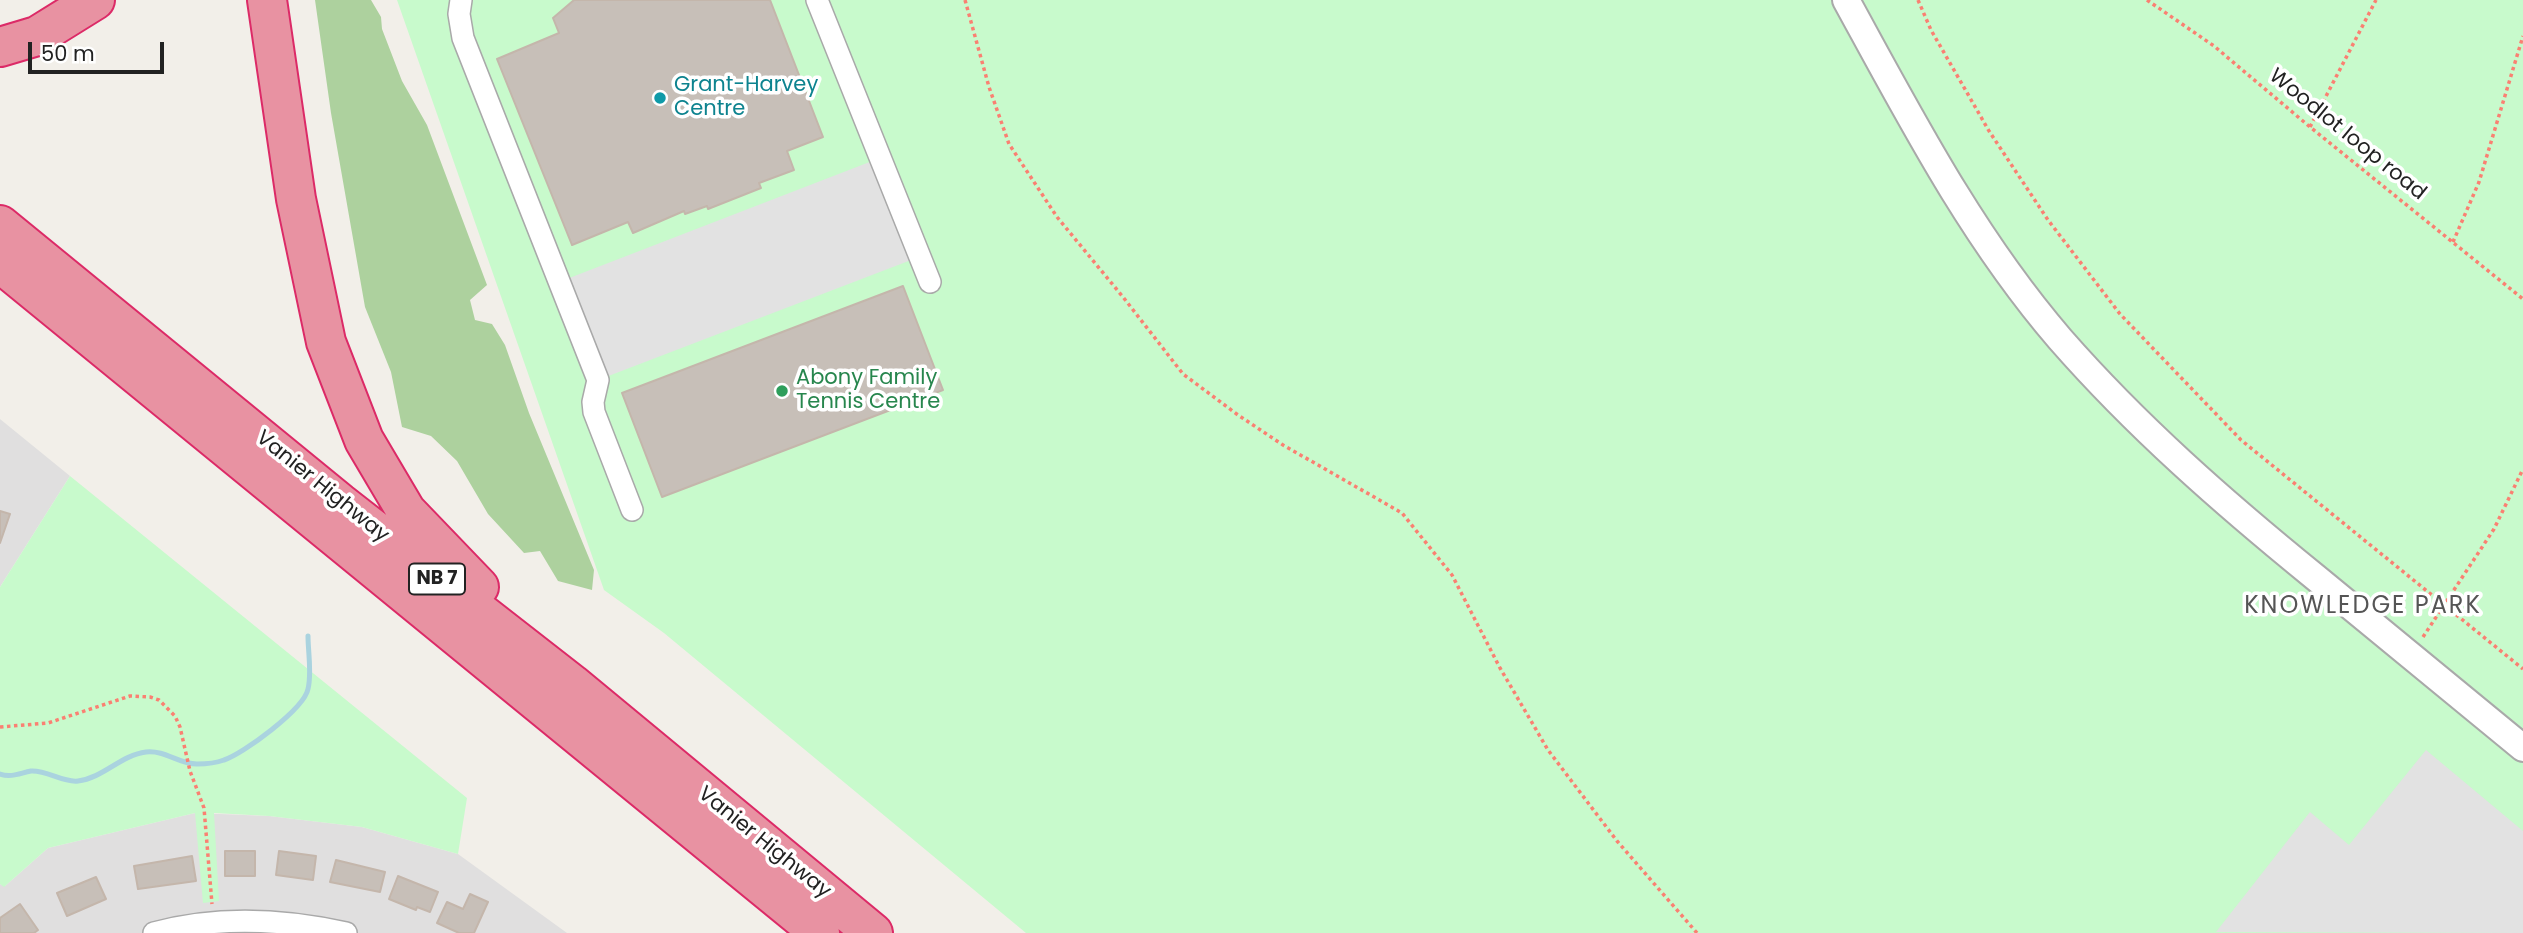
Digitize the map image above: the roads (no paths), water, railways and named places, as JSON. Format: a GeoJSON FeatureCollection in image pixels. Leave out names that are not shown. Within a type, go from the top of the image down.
{"type":"FeatureCollection","features":[{"type":"Feature","properties":{"kind":"highway"},"geometry":{"type":"LineString","coordinates":[[0,47],[37,36],[95,0]]}},
{"type":"Feature","properties":{"kind":"highway"},"geometry":{"type":"LineString","coordinates":[[267,0],[296,199],[326,342],[365,440],[405,511],[572,684]]}},
{"type":"Feature","properties":{"kind":"highway","name":"Vanier Highway"},"geometry":{"type":"LineString","coordinates":[[0,225],[340,503],[572,684],[873,933]]}},
{"type":"Feature","properties":{"kind":"highway","name":"Vanier Highway"},"geometry":{"type":"LineString","coordinates":[[0,263],[820,933]]}},
{"type":"Feature","properties":{"kind":"street"},"geometry":{"type":"LineString","coordinates":[[461,0],[459,14],[463,38],[598,380],[593,402],[594,412],[632,510]]}},
{"type":"Feature","properties":{"kind":"street"},"geometry":{"type":"LineString","coordinates":[[817,0],[930,282]]}},
{"type":"Feature","properties":{"kind":"street"},"geometry":{"type":"LineString","coordinates":[[1846,0],[1931,155],[1972,220],[2059,337],[2113,398],[2178,462],[2242,518],[2523,748]]}},
{"type":"Feature","properties":{"kind":"street"},"geometry":{"type":"LineString","coordinates":[[153,933],[212,922],[276,923],[346,933]]}},
{"type":"Feature","properties":{"kind":"waterway"},"geometry":{"type":"LineString","coordinates":[[0,774],[37,771],[78,781],[96,776],[128,757],[146,752],[160,753],[197,764],[218,762],[233,756],[272,730],[304,698],[310,676],[308,636]]}},
{"type":"Feature","properties":{"kind":"place","name":"Grant-Harvey Centre"},"geometry":{"type":"Point","coordinates":[660,98]}},
{"type":"Feature","properties":{"kind":"place","name":"Abony Family Tennis Centre"},"geometry":{"type":"Point","coordinates":[782,391]}},
{"type":"Feature","properties":{"kind":"district","name":"KNOWLEDGE PARK"},"geometry":{"type":"Point","coordinates":[2363,607]}}]}
